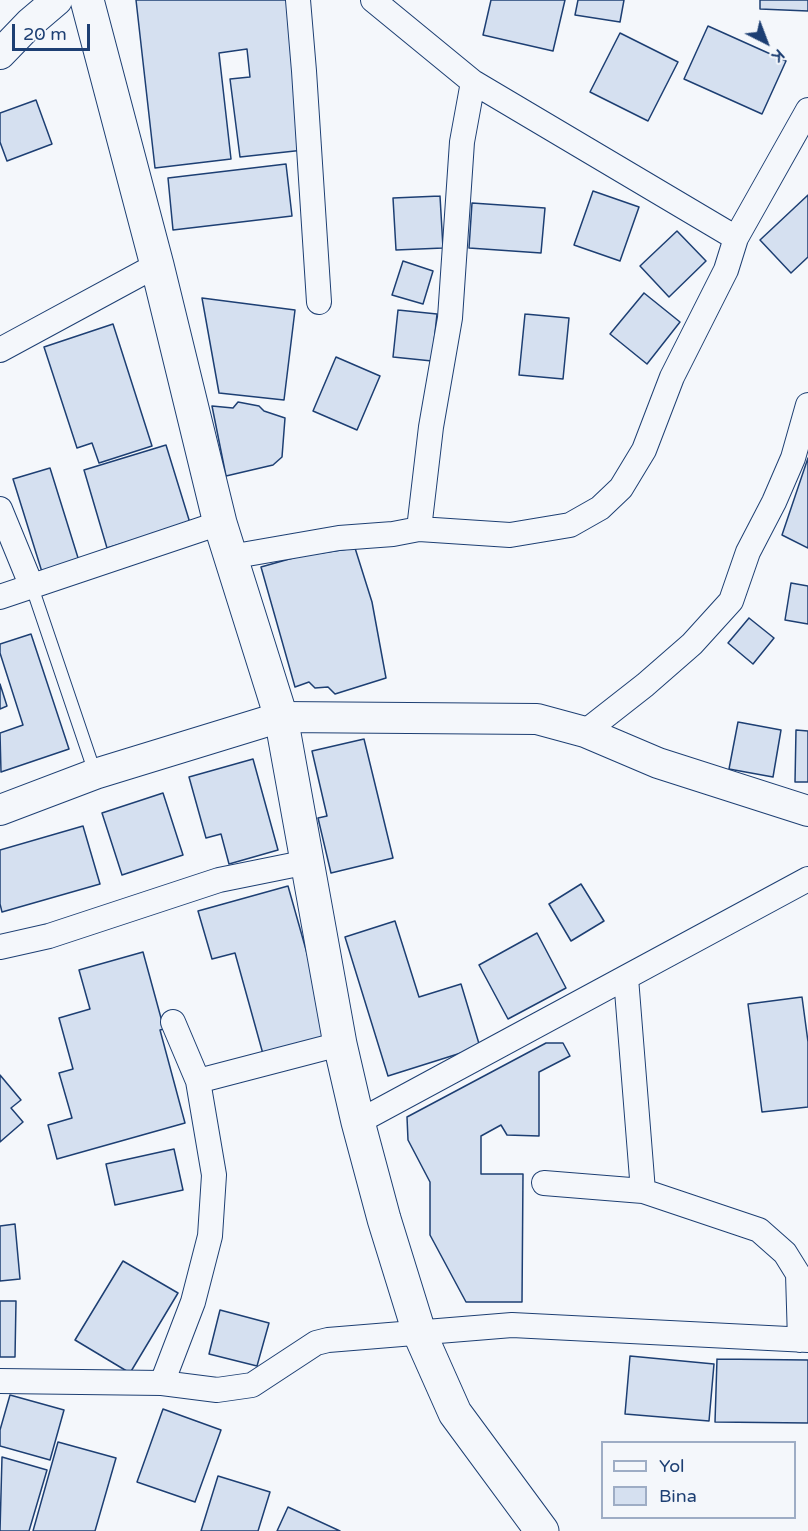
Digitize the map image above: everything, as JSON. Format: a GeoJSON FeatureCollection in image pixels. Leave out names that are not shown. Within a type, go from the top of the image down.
{"type":"FeatureCollection","features":[{"type":"Feature","properties":{"kind":"main road"},"geometry":{"type":"LineString","coordinates":[[87,0],[157,265],[220,523],[281,717],[340,1044],[384,1219],[419,1332],[455,1413],[542,1531]]}},
{"type":"Feature","properties":{"kind":"street"},"geometry":{"type":"LineString","coordinates":[[0,54],[30,23],[57,0]]}},
{"type":"Feature","properties":{"kind":"street"},"geometry":{"type":"LineString","coordinates":[[297,0],[304,71],[319,302]]}},
{"type":"Feature","properties":{"kind":"street"},"geometry":{"type":"LineString","coordinates":[[373,0],[473,82],[736,238]]}},
{"type":"Feature","properties":{"kind":"street"},"geometry":{"type":"LineString","coordinates":[[419,529],[431,427],[450,318],[462,142],[473,82]]}},
{"type":"Feature","properties":{"kind":"street"},"geometry":{"type":"LineString","coordinates":[[230,557],[339,538],[393,534],[419,529],[510,535],[570,525],[600,508],[621,488],[644,450],[672,377],[726,270],[736,238],[808,110]]}},
{"type":"Feature","properties":{"kind":"street"},"geometry":{"type":"LineString","coordinates":[[0,350],[157,265]]}},
{"type":"Feature","properties":{"kind":"street"},"geometry":{"type":"LineString","coordinates":[[585,732],[645,685],[692,644],[731,601],[748,552],[774,502],[793,458],[808,405]]}},
{"type":"Feature","properties":{"kind":"street"},"geometry":{"type":"LineString","coordinates":[[0,509],[32,587]]}},
{"type":"Feature","properties":{"kind":"street"},"geometry":{"type":"LineString","coordinates":[[0,597],[220,523]]}},
{"type":"Feature","properties":{"kind":"street"},"geometry":{"type":"LineString","coordinates":[[0,810],[95,774],[281,717],[537,718],[585,732],[658,763],[808,811]]}},
{"type":"Feature","properties":{"kind":"street"},"geometry":{"type":"LineString","coordinates":[[0,947],[49,936],[219,880],[308,862]]}},
{"type":"Feature","properties":{"kind":"street"},"geometry":{"type":"LineString","coordinates":[[358,1122],[808,879]]}},
{"type":"Feature","properties":{"kind":"street"},"geometry":{"type":"LineString","coordinates":[[626,978],[643,1191]]}},
{"type":"Feature","properties":{"kind":"street"},"geometry":{"type":"LineString","coordinates":[[162,1383],[193,1302],[210,1236],[214,1174],[198,1081],[173,1022]]}},
{"type":"Feature","properties":{"kind":"street"},"geometry":{"type":"LineString","coordinates":[[198,1081],[340,1044]]}},
{"type":"Feature","properties":{"kind":"street"},"geometry":{"type":"LineString","coordinates":[[0,1381],[162,1383],[216,1390],[252,1385],[316,1343],[348,1337],[512,1325],[804,1340],[798,1274],[785,1253],[759,1230],[643,1191],[544,1183]]}},
{"type":"Feature","properties":{"kind":"lane"},"geometry":{"type":"LineString","coordinates":[[32,587],[95,774]]}},
{"type":"Feature","properties":{"kind":"building"},"geometry":{"type":"Polygon","coordinates":[[[136,0],[287,0],[304,150],[240,157],[230,79],[250,77],[247,49],[219,53],[231,159],[155,168],[136,0]]]}},
{"type":"Feature","properties":{"kind":"building"},"geometry":{"type":"Polygon","coordinates":[[[491,0],[565,0],[553,51],[483,35],[491,0]]]}},
{"type":"Feature","properties":{"kind":"building"},"geometry":{"type":"Polygon","coordinates":[[[578,0],[624,0],[620,22],[575,15],[578,0]]]}},
{"type":"Feature","properties":{"kind":"building"},"geometry":{"type":"Polygon","coordinates":[[[760,0],[808,0],[808,11],[760,9],[760,0]]]}},
{"type":"Feature","properties":{"kind":"building"},"geometry":{"type":"Polygon","coordinates":[[[708,26],[786,61],[762,114],[684,79],[708,26]]]}},
{"type":"Feature","properties":{"kind":"building"},"geometry":{"type":"Polygon","coordinates":[[[620,33],[678,62],[648,121],[590,92],[620,33]]]}},
{"type":"Feature","properties":{"kind":"building"},"geometry":{"type":"Polygon","coordinates":[[[36,100],[52,144],[7,161],[0,142],[0,113],[36,100]]]}},
{"type":"Feature","properties":{"kind":"building"},"geometry":{"type":"Polygon","coordinates":[[[286,164],[292,216],[173,230],[168,178],[286,164]]]}},
{"type":"Feature","properties":{"kind":"building"},"geometry":{"type":"Polygon","coordinates":[[[593,191],[639,207],[620,261],[574,245],[593,191]]]}},
{"type":"Feature","properties":{"kind":"building"},"geometry":{"type":"Polygon","coordinates":[[[808,195],[808,257],[791,273],[760,240],[808,195]]]}},
{"type":"Feature","properties":{"kind":"building"},"geometry":{"type":"Polygon","coordinates":[[[440,196],[443,248],[396,250],[393,198],[440,196]]]}},
{"type":"Feature","properties":{"kind":"building"},"geometry":{"type":"Polygon","coordinates":[[[472,203],[545,208],[541,253],[469,248],[472,203]]]}},
{"type":"Feature","properties":{"kind":"building"},"geometry":{"type":"Polygon","coordinates":[[[677,231],[706,261],[669,297],[640,266],[677,231]]]}},
{"type":"Feature","properties":{"kind":"building"},"geometry":{"type":"Polygon","coordinates":[[[403,261],[433,271],[423,304],[392,295],[403,261]]]}},
{"type":"Feature","properties":{"kind":"building"},"geometry":{"type":"Polygon","coordinates":[[[644,293],[680,322],[647,364],[610,334],[644,293]]]}},
{"type":"Feature","properties":{"kind":"building"},"geometry":{"type":"Polygon","coordinates":[[[202,298],[295,310],[284,400],[219,393],[202,298]]]}},
{"type":"Feature","properties":{"kind":"building"},"geometry":{"type":"Polygon","coordinates":[[[398,310],[437,314],[432,361],[393,357],[398,310]]]}},
{"type":"Feature","properties":{"kind":"building"},"geometry":{"type":"Polygon","coordinates":[[[525,314],[569,318],[563,379],[519,375],[525,314]]]}},
{"type":"Feature","properties":{"kind":"building"},"geometry":{"type":"Polygon","coordinates":[[[113,324],[152,446],[99,463],[92,443],[77,448],[44,347],[113,324]]]}},
{"type":"Feature","properties":{"kind":"building"},"geometry":{"type":"Polygon","coordinates":[[[336,357],[380,376],[357,430],[313,411],[336,357]]]}},
{"type":"Feature","properties":{"kind":"building"},"geometry":{"type":"Polygon","coordinates":[[[238,402],[259,406],[264,411],[285,418],[282,457],[273,465],[226,476],[212,406],[233,408],[238,402]]]}},
{"type":"Feature","properties":{"kind":"building"},"geometry":{"type":"Polygon","coordinates":[[[166,445],[190,523],[107,548],[84,470],[166,445]]]}},
{"type":"Feature","properties":{"kind":"building"},"geometry":{"type":"Polygon","coordinates":[[[808,458],[808,548],[782,535],[808,458]]]}},
{"type":"Feature","properties":{"kind":"building"},"geometry":{"type":"Polygon","coordinates":[[[50,468],[79,561],[42,572],[13,479],[50,468]]]}},
{"type":"Feature","properties":{"kind":"building"},"geometry":{"type":"Polygon","coordinates":[[[355,548],[372,602],[386,678],[335,694],[328,687],[315,688],[309,682],[295,687],[261,567],[300,556],[355,548]]]}},
{"type":"Feature","properties":{"kind":"building"},"geometry":{"type":"Polygon","coordinates":[[[791,583],[808,586],[808,624],[785,620],[791,583]]]}},
{"type":"Feature","properties":{"kind":"building"},"geometry":{"type":"Polygon","coordinates":[[[749,618],[774,638],[753,664],[728,643],[749,618]]]}},
{"type":"Feature","properties":{"kind":"building"},"geometry":{"type":"Polygon","coordinates":[[[31,634],[69,749],[1,772],[0,733],[23,725],[0,653],[0,644],[31,634]]]}},
{"type":"Feature","properties":{"kind":"building"},"geometry":{"type":"Polygon","coordinates":[[[0,684],[7,706],[0,709],[0,684]]]}},
{"type":"Feature","properties":{"kind":"building"},"geometry":{"type":"Polygon","coordinates":[[[738,722],[781,730],[773,777],[729,769],[738,722]]]}},
{"type":"Feature","properties":{"kind":"building"},"geometry":{"type":"Polygon","coordinates":[[[796,730],[808,731],[808,782],[795,782],[796,730]]]}},
{"type":"Feature","properties":{"kind":"building"},"geometry":{"type":"Polygon","coordinates":[[[364,739],[393,858],[331,873],[318,818],[327,816],[312,751],[364,739]]]}},
{"type":"Feature","properties":{"kind":"building"},"geometry":{"type":"Polygon","coordinates":[[[253,759],[278,850],[229,864],[221,834],[206,838],[189,777],[253,759]]]}},
{"type":"Feature","properties":{"kind":"building"},"geometry":{"type":"Polygon","coordinates":[[[163,793],[183,855],[122,875],[102,813],[163,793]]]}},
{"type":"Feature","properties":{"kind":"building"},"geometry":{"type":"Polygon","coordinates":[[[83,826],[100,884],[2,912],[0,850],[83,826]]]}},
{"type":"Feature","properties":{"kind":"building"},"geometry":{"type":"Polygon","coordinates":[[[581,884],[604,921],[571,941],[549,904],[581,884]]]}},
{"type":"Feature","properties":{"kind":"building"},"geometry":{"type":"Polygon","coordinates":[[[288,886],[330,1035],[263,1054],[235,953],[212,959],[198,911],[288,886]]]}},
{"type":"Feature","properties":{"kind":"building"},"geometry":{"type":"Polygon","coordinates":[[[395,921],[419,997],[461,984],[480,1047],[388,1076],[345,937],[395,921]]]}},
{"type":"Feature","properties":{"kind":"building"},"geometry":{"type":"Polygon","coordinates":[[[537,933],[566,988],[508,1019],[479,965],[537,933]]]}},
{"type":"Feature","properties":{"kind":"building"},"geometry":{"type":"Polygon","coordinates":[[[143,952],[164,1029],[160,1030],[185,1123],[57,1159],[48,1125],[72,1118],[59,1073],[73,1069],[59,1018],[90,1009],[79,970],[143,952]]]}},
{"type":"Feature","properties":{"kind":"building"},"geometry":{"type":"Polygon","coordinates":[[[802,997],[808,1042],[808,1107],[762,1112],[748,1004],[802,997]]]}},
{"type":"Feature","properties":{"kind":"building"},"geometry":{"type":"Polygon","coordinates":[[[546,1043],[563,1043],[570,1056],[539,1072],[539,1136],[507,1135],[501,1125],[481,1136],[481,1174],[523,1174],[522,1302],[466,1302],[430,1235],[430,1182],[408,1140],[407,1117],[546,1043]]]}},
{"type":"Feature","properties":{"kind":"building"},"geometry":{"type":"Polygon","coordinates":[[[0,1075],[21,1100],[11,1108],[23,1122],[0,1142],[0,1075]]]}},
{"type":"Feature","properties":{"kind":"building"},"geometry":{"type":"Polygon","coordinates":[[[174,1149],[183,1190],[115,1205],[106,1164],[174,1149]]]}},
{"type":"Feature","properties":{"kind":"building"},"geometry":{"type":"Polygon","coordinates":[[[15,1224],[20,1279],[0,1281],[0,1226],[15,1224]]]}},
{"type":"Feature","properties":{"kind":"building"},"geometry":{"type":"Polygon","coordinates":[[[123,1261],[178,1293],[130,1373],[75,1340],[123,1261]]]}},
{"type":"Feature","properties":{"kind":"building"},"geometry":{"type":"Polygon","coordinates":[[[0,1301],[16,1301],[15,1357],[0,1357],[0,1301]]]}},
{"type":"Feature","properties":{"kind":"building"},"geometry":{"type":"Polygon","coordinates":[[[220,1310],[269,1323],[257,1366],[209,1354],[220,1310]]]}},
{"type":"Feature","properties":{"kind":"building"},"geometry":{"type":"Polygon","coordinates":[[[630,1356],[714,1364],[709,1421],[625,1414],[630,1356]]]}},
{"type":"Feature","properties":{"kind":"building"},"geometry":{"type":"Polygon","coordinates":[[[717,1359],[808,1360],[808,1423],[715,1422],[717,1359]]]}},
{"type":"Feature","properties":{"kind":"building"},"geometry":{"type":"Polygon","coordinates":[[[10,1395],[64,1410],[50,1460],[0,1446],[0,1430],[10,1395]]]}},
{"type":"Feature","properties":{"kind":"building"},"geometry":{"type":"Polygon","coordinates":[[[163,1409],[221,1430],[195,1502],[137,1482],[163,1409]]]}},
{"type":"Feature","properties":{"kind":"building"},"geometry":{"type":"Polygon","coordinates":[[[58,1442],[116,1458],[95,1531],[33,1531],[58,1442]]]}},
{"type":"Feature","properties":{"kind":"building"},"geometry":{"type":"Polygon","coordinates":[[[2,1457],[47,1470],[29,1531],[0,1531],[2,1457]]]}},
{"type":"Feature","properties":{"kind":"building"},"geometry":{"type":"Polygon","coordinates":[[[218,1476],[270,1492],[258,1531],[201,1531],[218,1476]]]}},
{"type":"Feature","properties":{"kind":"building"},"geometry":{"type":"Polygon","coordinates":[[[288,1507],[340,1531],[277,1531],[288,1507]]]}}]}
